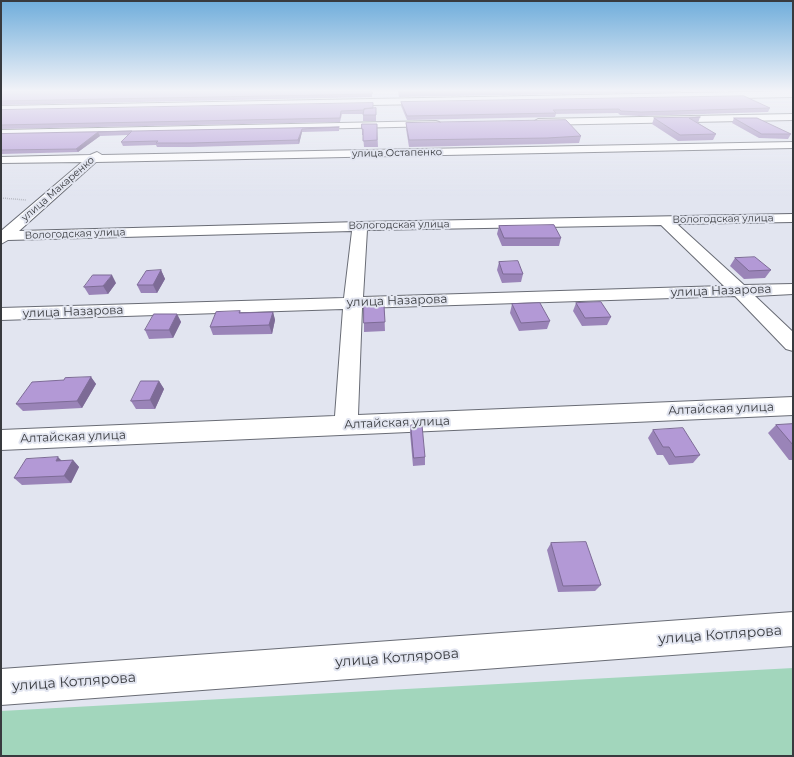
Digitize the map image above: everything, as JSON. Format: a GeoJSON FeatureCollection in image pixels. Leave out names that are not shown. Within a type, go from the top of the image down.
{"type":"FeatureCollection","features":[{"type":"Feature","properties":{"kind":"street","name":"улица Макаренко"},"geometry":{"type":"LineString","coordinates":[[3,238],[130,126]]}},
{"type":"Feature","properties":{"kind":"street"},"geometry":{"type":"LineString","coordinates":[[1,133],[125,131],[207,126]]}},
{"type":"Feature","properties":{"kind":"street"},"geometry":{"type":"LineString","coordinates":[[583,126],[606,149]]}},
{"type":"Feature","properties":{"kind":"street","name":"улица Остапенко"},"geometry":{"type":"LineString","coordinates":[[1,160],[349,150],[606,149],[793,145]]}},
{"type":"Feature","properties":{"kind":"street","name":"Вологодская улица"},"geometry":{"type":"LineString","coordinates":[[3,238],[360,226],[793,218]]}},
{"type":"Feature","properties":{"kind":"street"},"geometry":{"type":"LineString","coordinates":[[664,220],[740,291],[793,344]]}},
{"type":"Feature","properties":{"kind":"street"},"geometry":{"type":"LineString","coordinates":[[346,425],[353,303],[360,226]]}},
{"type":"Feature","properties":{"kind":"street","name":"улица Назарова"},"geometry":{"type":"LineString","coordinates":[[1,314],[793,289]]}},
{"type":"Feature","properties":{"kind":"street","name":"Алтайская улица"},"geometry":{"type":"LineString","coordinates":[[1,440],[793,406]]}},
{"type":"Feature","properties":{"kind":"street","name":"улица Котлярова"},"geometry":{"type":"LineString","coordinates":[[1,687],[793,629]]}},
{"type":"Feature","properties":{"kind":"path"},"geometry":{"type":"LineString","coordinates":[[1,198],[26,199],[38,207]]}},
{"type":"Feature","properties":{"kind":"green space"},"geometry":{"type":"Polygon","coordinates":[[[793,668],[793,756],[1,756],[1,711],[793,668]]]}},
{"type":"Feature","properties":{"kind":"building"},"geometry":{"type":"Polygon","coordinates":[[[362,126],[377,126],[377,140],[363,141],[362,126]]]}},
{"type":"Feature","properties":{"kind":"building"},"geometry":{"type":"Polygon","coordinates":[[[407,126],[572,126],[581,136],[547,138],[409,140],[407,126]]]}},
{"type":"Feature","properties":{"kind":"building"},"geometry":{"type":"Polygon","coordinates":[[[667,126],[703,126],[716,134],[680,135],[667,126]]]}},
{"type":"Feature","properties":{"kind":"building"},"geometry":{"type":"Polygon","coordinates":[[[749,126],[775,126],[791,134],[762,134],[749,126]]]}},
{"type":"Feature","properties":{"kind":"building"},"geometry":{"type":"Polygon","coordinates":[[[339,127],[302,129],[298,140],[190,143],[156,143],[158,141],[121,142],[132,131],[339,127]]]}},
{"type":"Feature","properties":{"kind":"building"},"geometry":{"type":"Polygon","coordinates":[[[98,132],[76,149],[1,150],[1,134],[98,132]]]}},
{"type":"Feature","properties":{"kind":"building"},"geometry":{"type":"Polygon","coordinates":[[[554,225],[561,238],[504,238],[499,226],[554,225]]]}},
{"type":"Feature","properties":{"kind":"building"},"geometry":{"type":"Polygon","coordinates":[[[755,257],[771,270],[749,271],[735,258],[755,257]]]}},
{"type":"Feature","properties":{"kind":"building"},"geometry":{"type":"Polygon","coordinates":[[[518,261],[523,274],[503,274],[499,262],[518,261]]]}},
{"type":"Feature","properties":{"kind":"building"},"geometry":{"type":"Polygon","coordinates":[[[161,270],[153,285],[137,285],[146,271],[161,270]]]}},
{"type":"Feature","properties":{"kind":"building"},"geometry":{"type":"Polygon","coordinates":[[[93,275],[112,275],[103,286],[84,287],[93,275]]]}},
{"type":"Feature","properties":{"kind":"building"},"geometry":{"type":"Polygon","coordinates":[[[601,302],[611,317],[585,318],[576,303],[601,302]]]}},
{"type":"Feature","properties":{"kind":"building"},"geometry":{"type":"Polygon","coordinates":[[[540,303],[550,321],[521,323],[512,304],[540,303]]]}},
{"type":"Feature","properties":{"kind":"building"},"geometry":{"type":"Polygon","coordinates":[[[364,306],[384,306],[385,322],[364,323],[364,306]]]}},
{"type":"Feature","properties":{"kind":"building"},"geometry":{"type":"Polygon","coordinates":[[[240,311],[239,313],[273,312],[269,325],[210,327],[216,312],[240,311]]]}},
{"type":"Feature","properties":{"kind":"building"},"geometry":{"type":"Polygon","coordinates":[[[154,314],[177,314],[169,330],[145,330],[154,314]]]}},
{"type":"Feature","properties":{"kind":"building"},"geometry":{"type":"Polygon","coordinates":[[[91,377],[77,401],[16,404],[32,382],[91,377]]]}},
{"type":"Feature","properties":{"kind":"building"},"geometry":{"type":"Polygon","coordinates":[[[141,381],[159,381],[150,400],[131,401],[141,381]]]}},
{"type":"Feature","properties":{"kind":"building"},"geometry":{"type":"Polygon","coordinates":[[[793,424],[793,445],[776,425],[793,424]]]}},
{"type":"Feature","properties":{"kind":"building"},"geometry":{"type":"Polygon","coordinates":[[[411,425],[422,425],[425,457],[414,458],[411,425]]]}},
{"type":"Feature","properties":{"kind":"building"},"geometry":{"type":"Polygon","coordinates":[[[683,428],[700,455],[675,457],[669,447],[663,447],[653,430],[683,428]]]}},
{"type":"Feature","properties":{"kind":"building"},"geometry":{"type":"Polygon","coordinates":[[[58,457],[56,461],[73,460],[64,476],[14,478],[26,459],[58,457]]]}},
{"type":"Feature","properties":{"kind":"building"},"geometry":{"type":"Polygon","coordinates":[[[586,542],[601,585],[563,586],[551,543],[586,542]]]}}]}
